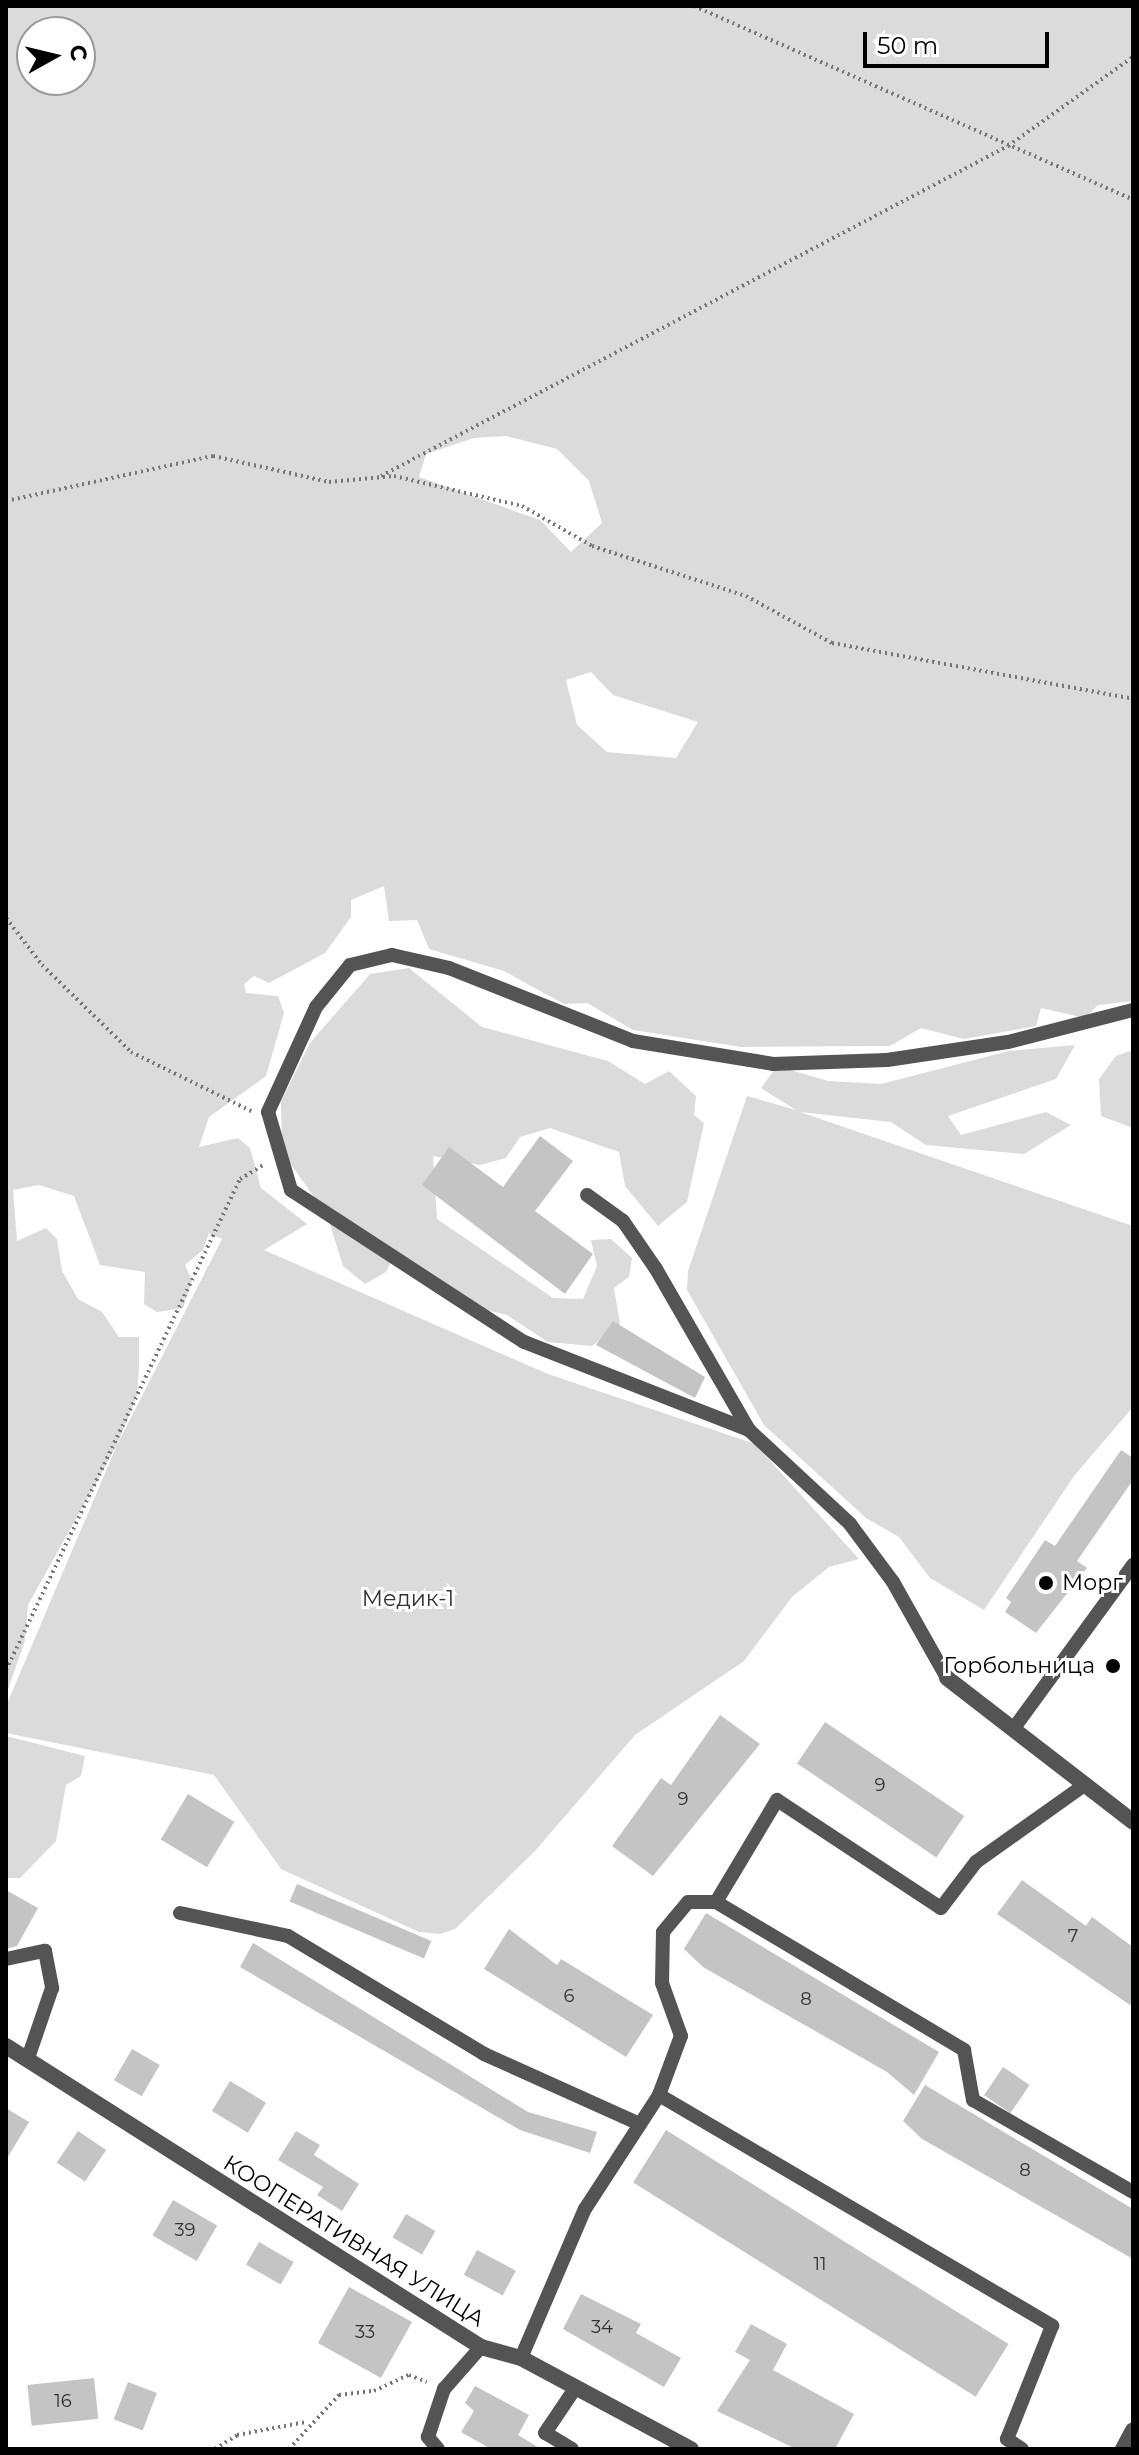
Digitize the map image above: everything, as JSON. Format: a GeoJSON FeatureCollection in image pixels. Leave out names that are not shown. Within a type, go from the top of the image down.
{"type":"FeatureCollection","features":[{"type":"Feature","properties":{"kind":"street"},"geometry":{"type":"LineString","coordinates":[[947,1678],[1133,1822]]}},
{"type":"Feature","properties":{"kind":"street","name":"КООПЕРАТИВНАЯ УЛИЦА"},"geometry":{"type":"LineString","coordinates":[[6,2046],[481,2347],[521,2358],[691,2449]]}},
{"type":"Feature","properties":{"kind":"street"},"geometry":{"type":"LineString","coordinates":[[1123,2449],[1133,2430]]}},
{"type":"Feature","properties":{"kind":"lane"},"geometry":{"type":"LineString","coordinates":[[749,1430],[524,1342],[291,1190],[277,1156],[268,1112],[316,1007],[350,965],[392,955],[449,968],[633,1041],[773,1064],[887,1060],[1008,1042],[1133,1010]]}},
{"type":"Feature","properties":{"kind":"lane"},"geometry":{"type":"LineString","coordinates":[[587,1195],[623,1221],[656,1269],[749,1430],[850,1524],[893,1582],[947,1678]]}},
{"type":"Feature","properties":{"kind":"lane"},"geometry":{"type":"LineString","coordinates":[[1014,1728],[1133,1565]]}},
{"type":"Feature","properties":{"kind":"lane"},"geometry":{"type":"LineString","coordinates":[[716,1902],[777,1800],[941,1908],[976,1862],[1083,1786]]}},
{"type":"Feature","properties":{"kind":"lane"},"geometry":{"type":"LineString","coordinates":[[521,2358],[585,2209],[659,2095],[681,2036],[662,1983],[663,1932],[688,1902],[716,1902],[964,2050],[973,2100],[1133,2192]]}},
{"type":"Feature","properties":{"kind":"lane"},"geometry":{"type":"LineString","coordinates":[[180,1913],[288,1936],[484,2054],[640,2124]]}},
{"type":"Feature","properties":{"kind":"lane"},"geometry":{"type":"LineString","coordinates":[[6,1959],[45,1951],[52,1988],[28,2058]]}},
{"type":"Feature","properties":{"kind":"lane"},"geometry":{"type":"LineString","coordinates":[[659,2095],[1052,2326],[1007,2439],[1022,2449]]}},
{"type":"Feature","properties":{"kind":"lane"},"geometry":{"type":"LineString","coordinates":[[438,2449],[428,2437],[444,2389],[481,2347]]}},
{"type":"Feature","properties":{"kind":"lane"},"geometry":{"type":"LineString","coordinates":[[572,2449],[545,2433],[576,2387]]}},
{"type":"Feature","properties":{"kind":"path"},"geometry":{"type":"LineString","coordinates":[[694,6],[1133,200]]}},
{"type":"Feature","properties":{"kind":"path"},"geometry":{"type":"LineString","coordinates":[[378,477],[1008,146],[1133,57]]}},
{"type":"Feature","properties":{"kind":"path"},"geometry":{"type":"LineString","coordinates":[[6,501],[213,456],[329,482],[378,477],[522,506],[592,546],[746,596],[832,643],[1133,699]]}},
{"type":"Feature","properties":{"kind":"path"},"geometry":{"type":"LineString","coordinates":[[6,918],[42,965],[131,1052],[253,1112],[268,1112]]}},
{"type":"Feature","properties":{"kind":"path"},"geometry":{"type":"LineString","coordinates":[[6,1670],[240,1179],[277,1156]]}},
{"type":"Feature","properties":{"kind":"path"},"geometry":{"type":"LineString","coordinates":[[289,2449],[306,2422],[339,2395],[409,2375],[444,2389]]}},
{"type":"Feature","properties":{"kind":"path"},"geometry":{"type":"LineString","coordinates":[[215,2449],[237,2435],[306,2422]]}},
{"type":"Feature","properties":{"kind":"green space","name":"Медик-1"},"geometry":{"type":"Polygon","coordinates":[[[6,6],[1133,6],[1133,1001],[1098,1005],[1085,1018],[1041,1008],[1036,1026],[964,1039],[921,1028],[890,1046],[741,1047],[633,1030],[587,1003],[564,1004],[504,971],[429,949],[417,920],[389,921],[384,886],[351,900],[351,917],[325,953],[269,983],[254,976],[244,984],[246,993],[278,996],[284,1013],[266,1076],[209,1117],[199,1147],[238,1138],[250,1148],[261,1188],[307,1224],[264,1250],[548,1374],[755,1444],[859,1559],[829,1567],[792,1597],[744,1661],[635,1735],[535,1851],[455,1929],[440,1934],[419,1932],[281,1869],[214,1775],[6,1733],[6,1706],[117,1445],[28,1605],[25,1641],[6,1695],[6,6]],[[506,436],[474,438],[426,454],[419,477],[540,520],[571,552],[602,523],[589,481],[557,449],[506,436]],[[591,672],[566,680],[577,725],[607,752],[676,758],[698,722],[613,695],[591,672]],[[39,1185],[13,1190],[17,1241],[46,1228],[57,1239],[62,1271],[78,1299],[102,1312],[119,1337],[139,1337],[137,1396],[117,1445],[222,1239],[209,1233],[203,1250],[185,1265],[192,1281],[183,1308],[157,1312],[144,1304],[145,1272],[100,1265],[74,1196],[39,1185]]]}},
{"type":"Feature","properties":{"kind":"green space"},"geometry":{"type":"Polygon","coordinates":[[[409,968],[482,1027],[608,1061],[645,1084],[669,1071],[696,1096],[694,1115],[704,1123],[687,1202],[658,1226],[625,1186],[619,1152],[550,1128],[520,1137],[506,1158],[480,1165],[433,1156],[437,1219],[553,1298],[583,1299],[597,1266],[591,1240],[611,1239],[632,1258],[629,1277],[614,1288],[620,1324],[592,1346],[548,1342],[507,1315],[466,1305],[394,1256],[386,1272],[365,1284],[343,1266],[327,1215],[282,1152],[281,1101],[310,1043],[370,974],[409,968]]]}},
{"type":"Feature","properties":{"kind":"green space"},"geometry":{"type":"Polygon","coordinates":[[[1075,1045],[1056,1079],[948,1116],[961,1135],[1046,1112],[1071,1125],[1024,1154],[926,1145],[891,1122],[800,1112],[1133,1226],[1133,1407],[1074,1476],[984,1610],[930,1578],[899,1537],[866,1518],[764,1425],[687,1290],[688,1271],[747,1096],[796,1110],[761,1088],[777,1066],[828,1081],[881,1084],[1009,1051],[1075,1045]]]}},
{"type":"Feature","properties":{"kind":"green space"},"geometry":{"type":"Polygon","coordinates":[[[1133,1050],[1133,1128],[1101,1116],[1099,1079],[1116,1056],[1133,1050]]]}},
{"type":"Feature","properties":{"kind":"green space"},"geometry":{"type":"Polygon","coordinates":[[[6,1736],[85,1756],[81,1776],[66,1785],[56,1841],[20,1878],[6,1878],[6,1736]]]}},
{"type":"Feature","properties":{"kind":"building"},"geometry":{"type":"Polygon","coordinates":[[[540,1136],[573,1161],[535,1211],[593,1254],[565,1294],[422,1185],[449,1147],[503,1187],[540,1136]]]}},
{"type":"Feature","properties":{"kind":"building"},"geometry":{"type":"Polygon","coordinates":[[[613,1321],[705,1377],[695,1398],[596,1345],[613,1321]]]}},
{"type":"Feature","properties":{"kind":"building"},"geometry":{"type":"Polygon","coordinates":[[[1121,1450],[1133,1458],[1133,1480],[1077,1561],[1087,1568],[1036,1633],[1005,1612],[1011,1602],[1006,1598],[1045,1540],[1055,1546],[1121,1450]]]}},
{"type":"Feature","properties":{"kind":"building"},"geometry":{"type":"Polygon","coordinates":[[[720,1715],[760,1744],[653,1876],[612,1846],[661,1778],[671,1785],[720,1715]]]}},
{"type":"Feature","properties":{"kind":"building"},"geometry":{"type":"Polygon","coordinates":[[[825,1722],[964,1816],[936,1857],[797,1763],[825,1722]]]}},
{"type":"Feature","properties":{"kind":"building"},"geometry":{"type":"Polygon","coordinates":[[[188,1794],[234,1822],[207,1867],[161,1839],[188,1794]]]}},
{"type":"Feature","properties":{"kind":"building"},"geometry":{"type":"Polygon","coordinates":[[[1022,1880],[1086,1926],[1092,1917],[1133,1947],[1133,2007],[997,1914],[1022,1880]]]}},
{"type":"Feature","properties":{"kind":"building"},"geometry":{"type":"Polygon","coordinates":[[[297,1884],[431,1941],[424,1959],[290,1901],[297,1884]]]}},
{"type":"Feature","properties":{"kind":"building"},"geometry":{"type":"Polygon","coordinates":[[[6,1890],[38,1908],[17,1946],[6,1949],[6,1890]]]}},
{"type":"Feature","properties":{"kind":"building"},"geometry":{"type":"Polygon","coordinates":[[[706,1913],[939,2052],[914,2095],[887,2072],[703,1967],[684,1949],[706,1913]]]}},
{"type":"Feature","properties":{"kind":"building"},"geometry":{"type":"Polygon","coordinates":[[[509,1929],[557,1965],[561,1959],[653,2015],[626,2057],[484,1969],[509,1929]]]}},
{"type":"Feature","properties":{"kind":"building"},"geometry":{"type":"Polygon","coordinates":[[[253,1943],[528,2112],[597,2132],[590,2153],[520,2130],[240,1967],[253,1943]]]}},
{"type":"Feature","properties":{"kind":"building"},"geometry":{"type":"Polygon","coordinates":[[[132,2049],[160,2065],[142,2096],[114,2080],[132,2049]]]}},
{"type":"Feature","properties":{"kind":"building"},"geometry":{"type":"Polygon","coordinates":[[[1003,2067],[1030,2085],[1011,2113],[984,2095],[1003,2067]]]}},
{"type":"Feature","properties":{"kind":"building"},"geometry":{"type":"Polygon","coordinates":[[[230,2081],[266,2103],[248,2133],[212,2111],[230,2081]]]}},
{"type":"Feature","properties":{"kind":"building"},"geometry":{"type":"Polygon","coordinates":[[[925,2085],[1133,2209],[1133,2259],[922,2139],[903,2121],[925,2085]]]}},
{"type":"Feature","properties":{"kind":"building"},"geometry":{"type":"Polygon","coordinates":[[[6,2108],[29,2122],[6,2160],[6,2108]]]}},
{"type":"Feature","properties":{"kind":"building"},"geometry":{"type":"Polygon","coordinates":[[[666,2130],[1009,2344],[976,2397],[633,2183],[666,2130]]]}},
{"type":"Feature","properties":{"kind":"building"},"geometry":{"type":"Polygon","coordinates":[[[78,2131],[106,2150],[85,2182],[57,2163],[78,2131]]]}},
{"type":"Feature","properties":{"kind":"building"},"geometry":{"type":"Polygon","coordinates":[[[296,2131],[320,2145],[314,2155],[359,2184],[342,2211],[317,2195],[323,2187],[278,2160],[296,2131]]]}},
{"type":"Feature","properties":{"kind":"building"},"geometry":{"type":"Polygon","coordinates":[[[173,2200],[217,2226],[197,2261],[152,2236],[173,2200]]]}},
{"type":"Feature","properties":{"kind":"building"},"geometry":{"type":"Polygon","coordinates":[[[406,2214],[435,2231],[422,2254],[392,2237],[406,2214]]]}},
{"type":"Feature","properties":{"kind":"building"},"geometry":{"type":"Polygon","coordinates":[[[259,2242],[294,2262],[281,2285],[246,2265],[259,2242]]]}},
{"type":"Feature","properties":{"kind":"building"},"geometry":{"type":"Polygon","coordinates":[[[477,2250],[516,2271],[503,2295],[464,2275],[477,2250]]]}},
{"type":"Feature","properties":{"kind":"building"},"geometry":{"type":"Polygon","coordinates":[[[349,2287],[412,2322],[381,2378],[318,2343],[349,2287]]]}},
{"type":"Feature","properties":{"kind":"building"},"geometry":{"type":"Polygon","coordinates":[[[581,2294],[641,2324],[636,2333],[681,2358],[664,2387],[563,2329],[581,2294]]]}},
{"type":"Feature","properties":{"kind":"building"},"geometry":{"type":"Polygon","coordinates":[[[751,2324],[787,2344],[773,2370],[854,2414],[835,2449],[796,2449],[717,2411],[750,2360],[735,2352],[751,2324]]]}},
{"type":"Feature","properties":{"kind":"building"},"geometry":{"type":"Polygon","coordinates":[[[94,2378],[98,2419],[32,2426],[27,2385],[94,2378]]]}},
{"type":"Feature","properties":{"kind":"building"},"geometry":{"type":"Polygon","coordinates":[[[128,2382],[157,2393],[143,2430],[114,2419],[128,2382]]]}},
{"type":"Feature","properties":{"kind":"building"},"geometry":{"type":"Polygon","coordinates":[[[475,2386],[529,2415],[518,2435],[541,2449],[491,2449],[461,2432],[474,2411],[465,2403],[475,2386]]]}},
{"type":"Feature","properties":{"kind":"place","name":"Морг"},"geometry":{"type":"Point","coordinates":[1046,1583]}},
{"type":"Feature","properties":{"kind":"place","name":"Горбольница"},"geometry":{"type":"Point","coordinates":[1113,1666]}}]}
